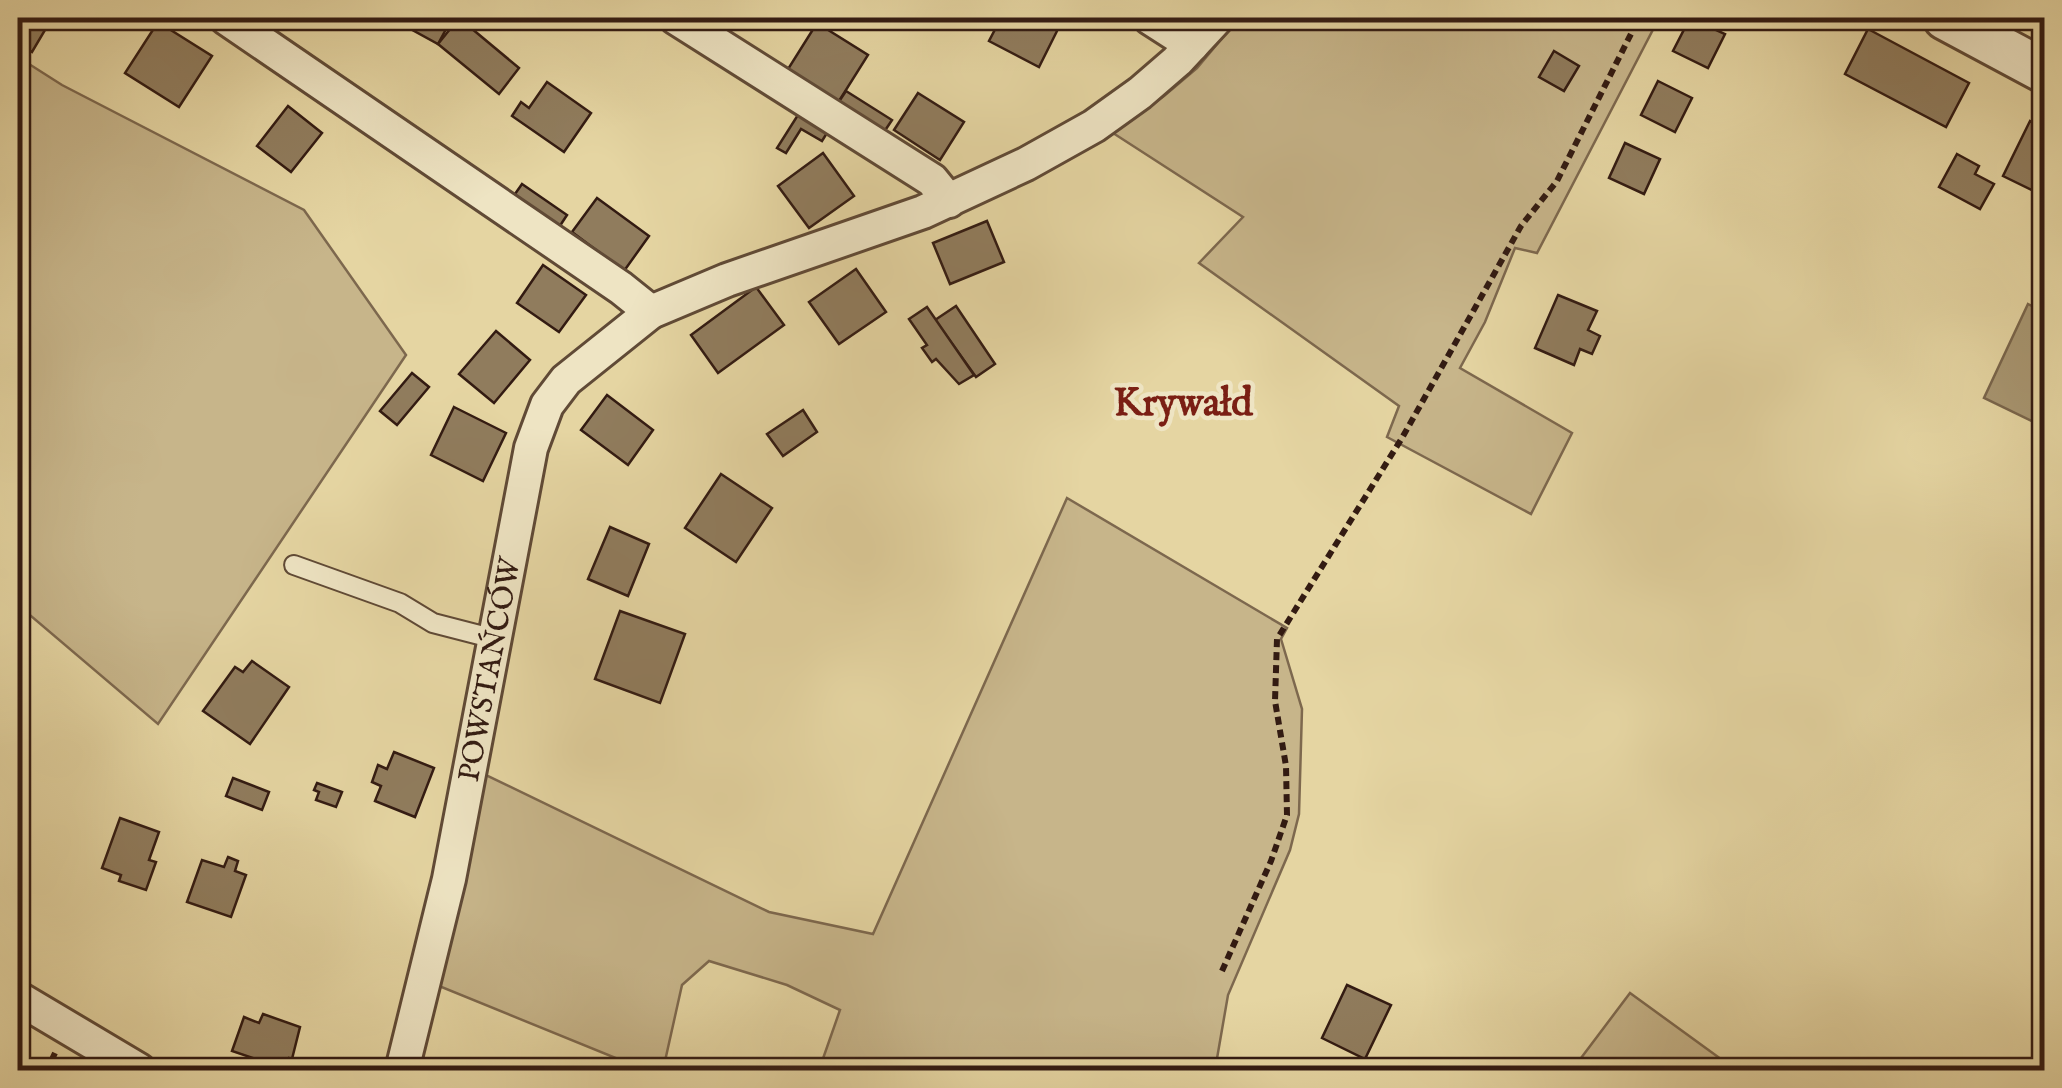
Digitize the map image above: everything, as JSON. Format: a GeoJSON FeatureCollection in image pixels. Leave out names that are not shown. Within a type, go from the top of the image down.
{"type":"FeatureCollection","features":[{"type":"Feature","properties":{"kind":"street"},"geometry":{"type":"LineString","coordinates":[[226,18],[651,312]]}},
{"type":"Feature","properties":{"kind":"street"},"geometry":{"type":"LineString","coordinates":[[676,18],[932,180],[949,201]]}},
{"type":"Feature","properties":{"kind":"street"},"geometry":{"type":"LineString","coordinates":[[1150,18],[1192,45]]}},
{"type":"Feature","properties":{"kind":"street","name":"POWSTAŃCÓW"},"geometry":{"type":"LineString","coordinates":[[402,1070],[449,879],[526,470],[542,416],[566,380],[651,312],[727,280],[868,233],[949,201],[1026,164],[1094,126],[1159,77],[1217,18]]}},
{"type":"Feature","properties":{"kind":"street"},"geometry":{"type":"LineString","coordinates":[[1945,18],[2044,71]]}},
{"type":"Feature","properties":{"kind":"street"},"geometry":{"type":"LineString","coordinates":[[18,998],[139,1070]]}},
{"type":"Feature","properties":{"kind":"lane"},"geometry":{"type":"LineString","coordinates":[[294,565],[400,603],[433,623],[496,639]]}},
{"type":"Feature","properties":{"kind":"path"},"geometry":{"type":"LineString","coordinates":[[1222,971],[1288,815],[1286,766],[1275,700],[1276,639],[1402,438],[1520,226],[1556,181],[1640,18]]}},
{"type":"Feature","properties":{"kind":"shaded area"},"geometry":{"type":"Polygon","coordinates":[[[1239,18],[1659,18],[1537,253],[1515,248],[1485,322],[1460,368],[1572,433],[1531,514],[1387,437],[1399,406],[1199,263],[1243,217],[1113,133],[1197,68],[1239,18]]]}},
{"type":"Feature","properties":{"kind":"shaded area"},"geometry":{"type":"Polygon","coordinates":[[[18,57],[62,85],[304,210],[406,355],[158,724],[18,605],[18,57]]]}},
{"type":"Feature","properties":{"kind":"shaded area"},"geometry":{"type":"Polygon","coordinates":[[[2028,304],[2044,312],[2044,427],[1984,398],[2028,304]]]}},
{"type":"Feature","properties":{"kind":"shaded area"},"geometry":{"type":"Polygon","coordinates":[[[1067,498],[1287,628],[1281,639],[1302,709],[1299,814],[1290,850],[1228,995],[1215,1070],[819,1070],[840,1010],[787,985],[709,961],[682,985],[663,1070],[645,1070],[439,986],[486,775],[769,912],[873,934],[1067,498]]]}},
{"type":"Feature","properties":{"kind":"shaded area"},"geometry":{"type":"Polygon","coordinates":[[[1630,993],[1736,1070],[1572,1070],[1630,993]]]}},
{"type":"Feature","properties":{"kind":"building"},"geometry":{"type":"Polygon","coordinates":[[[18,18],[37,18],[48,25],[32,52],[18,43],[18,18]]]}},
{"type":"Feature","properties":{"kind":"building"},"geometry":{"type":"Polygon","coordinates":[[[413,18],[452,18],[438,44],[407,27],[413,18]]]}},
{"type":"Feature","properties":{"kind":"building"},"geometry":{"type":"Polygon","coordinates":[[[459,18],[519,68],[499,94],[438,44],[459,18]]]}},
{"type":"Feature","properties":{"kind":"building"},"geometry":{"type":"Polygon","coordinates":[[[1001,18],[1062,21],[1039,67],[989,41],[1001,18]]]}},
{"type":"Feature","properties":{"kind":"building"},"geometry":{"type":"Polygon","coordinates":[[[1690,18],[1725,34],[1708,68],[1673,51],[1690,18]]]}},
{"type":"Feature","properties":{"kind":"building"},"geometry":{"type":"Polygon","coordinates":[[[158,22],[212,56],[179,107],[125,73],[158,22]]]}},
{"type":"Feature","properties":{"kind":"building"},"geometry":{"type":"Polygon","coordinates":[[[817,23],[868,55],[834,109],[783,77],[817,23]]]}},
{"type":"Feature","properties":{"kind":"building"},"geometry":{"type":"Polygon","coordinates":[[[1868,29],[1969,83],[1946,127],[1845,74],[1868,29]]]}},
{"type":"Feature","properties":{"kind":"building"},"geometry":{"type":"Polygon","coordinates":[[[1554,51],[1579,66],[1564,91],[1539,77],[1554,51]]]}},
{"type":"Feature","properties":{"kind":"building"},"geometry":{"type":"Polygon","coordinates":[[[1658,81],[1692,98],[1675,132],[1641,115],[1658,81]]]}},
{"type":"Feature","properties":{"kind":"building"},"geometry":{"type":"Polygon","coordinates":[[[547,82],[591,113],[564,152],[512,116],[521,102],[529,108],[547,82]]]}},
{"type":"Feature","properties":{"kind":"building"},"geometry":{"type":"Polygon","coordinates":[[[846,91],[892,120],[880,138],[834,109],[846,91]]]}},
{"type":"Feature","properties":{"kind":"building"},"geometry":{"type":"Polygon","coordinates":[[[918,93],[964,122],[940,160],[894,130],[918,93]]]}},
{"type":"Feature","properties":{"kind":"building"},"geometry":{"type":"Polygon","coordinates":[[[288,106],[322,133],[291,172],[257,146],[288,106]]]}},
{"type":"Feature","properties":{"kind":"building"},"geometry":{"type":"Polygon","coordinates":[[[803,107],[832,125],[822,141],[801,129],[786,153],[777,148],[803,107]]]}},
{"type":"Feature","properties":{"kind":"building"},"geometry":{"type":"Polygon","coordinates":[[[2030,121],[2044,130],[2042,195],[2003,176],[2030,121]]]}},
{"type":"Feature","properties":{"kind":"building"},"geometry":{"type":"Polygon","coordinates":[[[1625,143],[1660,159],[1644,194],[1609,178],[1625,143]]]}},
{"type":"Feature","properties":{"kind":"building"},"geometry":{"type":"Polygon","coordinates":[[[823,153],[854,196],[809,228],[778,186],[823,153]]]}},
{"type":"Feature","properties":{"kind":"building"},"geometry":{"type":"Polygon","coordinates":[[[1957,154],[1979,166],[1975,174],[1994,184],[1980,209],[1939,187],[1957,154]]]}},
{"type":"Feature","properties":{"kind":"building"},"geometry":{"type":"Polygon","coordinates":[[[522,184],[567,215],[554,235],[508,204],[522,184]]]}},
{"type":"Feature","properties":{"kind":"building"},"geometry":{"type":"Polygon","coordinates":[[[597,198],[649,236],[624,271],[572,232],[597,198]]]}},
{"type":"Feature","properties":{"kind":"building"},"geometry":{"type":"Polygon","coordinates":[[[987,221],[1004,262],[950,284],[933,243],[987,221]]]}},
{"type":"Feature","properties":{"kind":"building"},"geometry":{"type":"Polygon","coordinates":[[[543,265],[586,295],[559,332],[517,303],[543,265]]]}},
{"type":"Feature","properties":{"kind":"building"},"geometry":{"type":"Polygon","coordinates":[[[856,269],[886,312],[839,344],[809,302],[856,269]]]}},
{"type":"Feature","properties":{"kind":"building"},"geometry":{"type":"Polygon","coordinates":[[[756,287],[784,325],[718,373],[691,335],[756,287]]]}},
{"type":"Feature","properties":{"kind":"building"},"geometry":{"type":"Polygon","coordinates":[[[1558,295],[1597,311],[1588,330],[1600,336],[1592,354],[1580,349],[1574,365],[1535,348],[1558,295]]]}},
{"type":"Feature","properties":{"kind":"building"},"geometry":{"type":"Polygon","coordinates":[[[956,306],[995,364],[976,377],[935,320],[956,306]]]}},
{"type":"Feature","properties":{"kind":"building"},"geometry":{"type":"Polygon","coordinates":[[[927,307],[974,375],[959,384],[936,359],[932,362],[922,348],[927,345],[909,319],[927,307]]]}},
{"type":"Feature","properties":{"kind":"building"},"geometry":{"type":"Polygon","coordinates":[[[496,331],[530,360],[494,403],[459,374],[496,331]]]}},
{"type":"Feature","properties":{"kind":"building"},"geometry":{"type":"Polygon","coordinates":[[[412,373],[429,387],[397,425],[380,411],[412,373]]]}},
{"type":"Feature","properties":{"kind":"building"},"geometry":{"type":"Polygon","coordinates":[[[607,395],[653,430],[628,465],[581,430],[607,395]]]}},
{"type":"Feature","properties":{"kind":"building"},"geometry":{"type":"Polygon","coordinates":[[[454,407],[506,433],[483,481],[431,455],[454,407]]]}},
{"type":"Feature","properties":{"kind":"building"},"geometry":{"type":"Polygon","coordinates":[[[803,410],[817,432],[783,456],[767,434],[803,410]]]}},
{"type":"Feature","properties":{"kind":"building"},"geometry":{"type":"Polygon","coordinates":[[[721,474],[772,508],[736,562],[685,528],[721,474]]]}},
{"type":"Feature","properties":{"kind":"building"},"geometry":{"type":"Polygon","coordinates":[[[610,527],[649,544],[628,596],[588,579],[610,527]]]}},
{"type":"Feature","properties":{"kind":"building"},"geometry":{"type":"Polygon","coordinates":[[[620,611],[685,634],[660,703],[595,679],[620,611]]]}},
{"type":"Feature","properties":{"kind":"building"},"geometry":{"type":"Polygon","coordinates":[[[252,661],[289,687],[250,744],[203,711],[235,667],[243,672],[252,661]]]}},
{"type":"Feature","properties":{"kind":"building"},"geometry":{"type":"Polygon","coordinates":[[[394,752],[434,768],[415,817],[375,801],[381,786],[372,782],[378,765],[387,769],[394,752]]]}},
{"type":"Feature","properties":{"kind":"building"},"geometry":{"type":"Polygon","coordinates":[[[233,778],[269,792],[262,810],[226,796],[233,778]]]}},
{"type":"Feature","properties":{"kind":"building"},"geometry":{"type":"Polygon","coordinates":[[[317,783],[342,792],[336,807],[316,800],[317,783]]]}},
{"type":"Feature","properties":{"kind":"building"},"geometry":{"type":"Polygon","coordinates":[[[120,818],[159,832],[149,860],[156,862],[146,890],[119,881],[121,875],[102,868],[120,818]]]}},
{"type":"Feature","properties":{"kind":"building"},"geometry":{"type":"Polygon","coordinates":[[[228,857],[238,861],[235,871],[246,875],[231,917],[187,902],[202,860],[224,867],[228,857]]]}},
{"type":"Feature","properties":{"kind":"building"},"geometry":{"type":"Polygon","coordinates":[[[1347,985],[1391,1005],[1365,1059],[1322,1038],[1347,985]]]}},
{"type":"Feature","properties":{"kind":"building"},"geometry":{"type":"Polygon","coordinates":[[[263,1014],[300,1027],[285,1070],[255,1064],[256,1059],[232,1051],[244,1017],[259,1023],[263,1014]]]}},
{"type":"Feature","properties":{"kind":"district","name":"Krywałd"},"geometry":{"type":"Point","coordinates":[1183,401]}}]}
